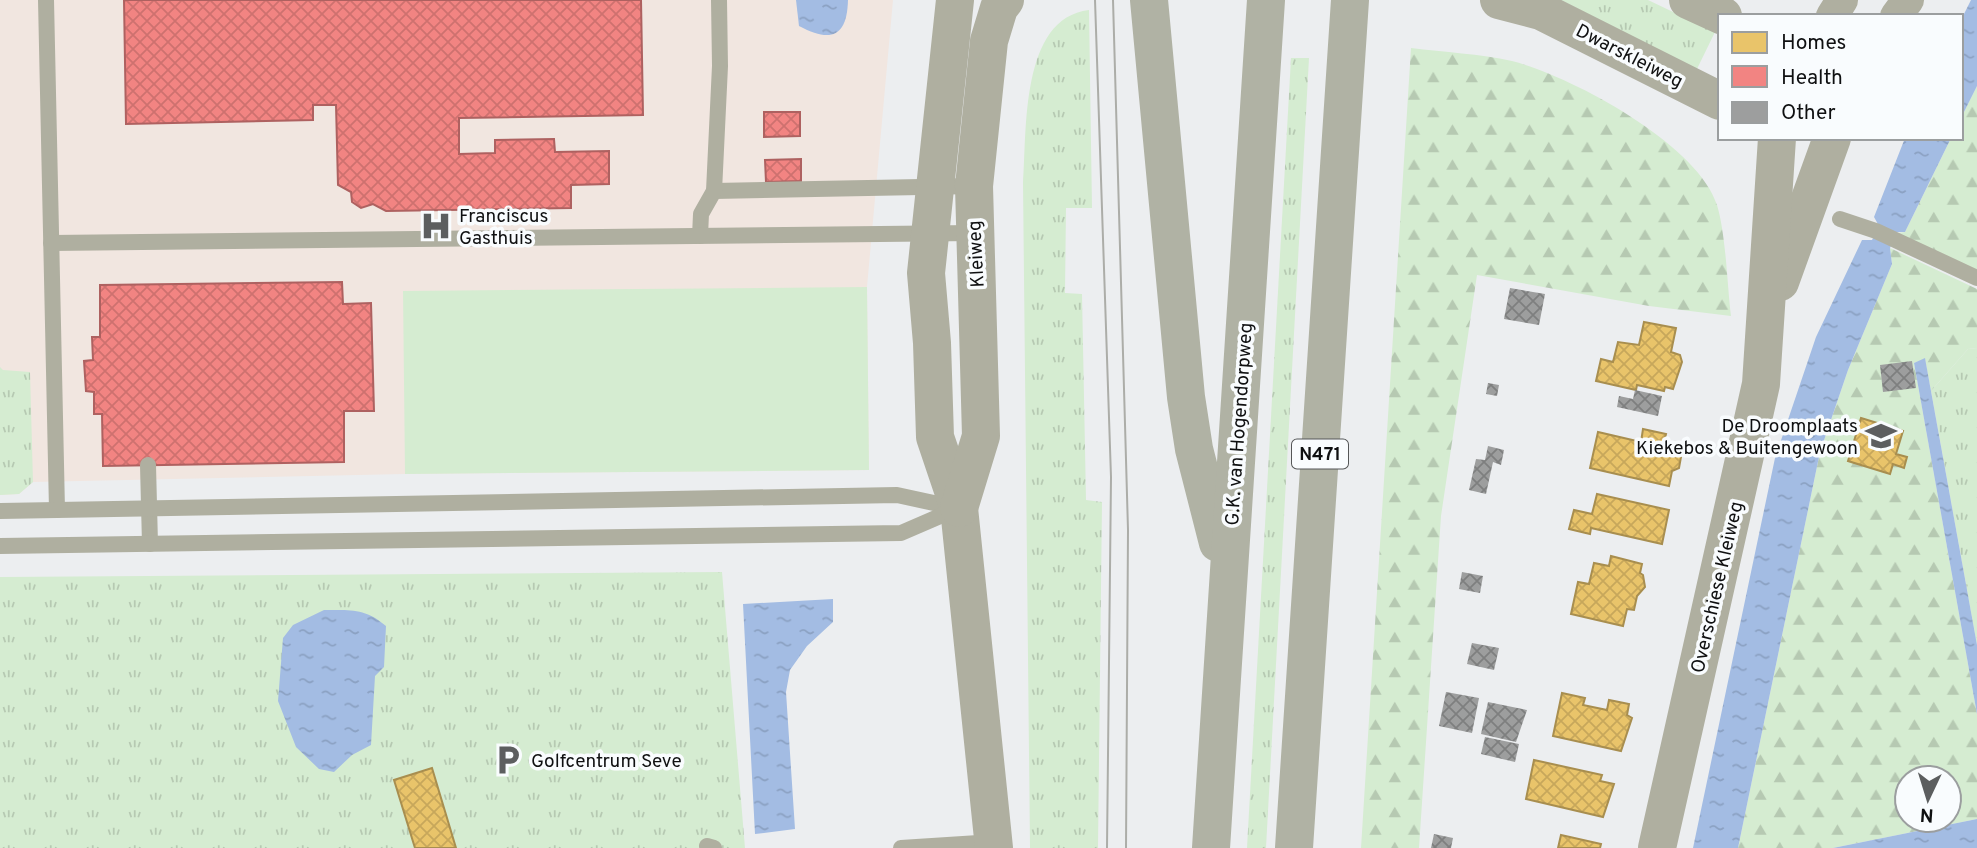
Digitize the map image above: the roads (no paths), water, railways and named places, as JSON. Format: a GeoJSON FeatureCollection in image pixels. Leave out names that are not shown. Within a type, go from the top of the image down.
{"type":"FeatureCollection","features":[{"type":"Feature","properties":{"kind":"main road"},"geometry":{"type":"LineString","coordinates":[[1149,0],[1185,397],[1194,449],[1227,575]]}},
{"type":"Feature","properties":{"kind":"main road","name":"G.K. van Hogendorpweg"},"geometry":{"type":"LineString","coordinates":[[1211,848],[1266,0]]}},
{"type":"Feature","properties":{"kind":"main road","name":"N471"},"geometry":{"type":"LineString","coordinates":[[1294,848],[1350,0]]}},
{"type":"Feature","properties":{"kind":"street","name":"Kleiweg"},"geometry":{"type":"LineString","coordinates":[[955,0],[926,272],[932,343],[935,437],[959,509],[994,845]]}},
{"type":"Feature","properties":{"kind":"street","name":"Kleiweg"},"geometry":{"type":"LineString","coordinates":[[959,509],[981,436],[974,186],[989,41],[1005,0]]}},
{"type":"Feature","properties":{"kind":"street","name":"Dwarskleiweg"},"geometry":{"type":"LineString","coordinates":[[1499,0],[1541,11],[1718,100]]}},
{"type":"Feature","properties":{"kind":"street"},"geometry":{"type":"LineString","coordinates":[[1688,0],[1719,14]]}},
{"type":"Feature","properties":{"kind":"street","name":"Overschiese Kleiweg"},"geometry":{"type":"LineString","coordinates":[[1657,848],[1761,384],[1777,140]]}},
{"type":"Feature","properties":{"kind":"street","name":"Overschiese Kleiweg"},"geometry":{"type":"LineString","coordinates":[[1765,324],[1831,140]]}},
{"type":"Feature","properties":{"kind":"lane"},"geometry":{"type":"LineString","coordinates":[[46,0],[57,510]]}},
{"type":"Feature","properties":{"kind":"lane"},"geometry":{"type":"LineString","coordinates":[[700,236],[701,214],[714,191],[720,66],[719,0]]}},
{"type":"Feature","properties":{"kind":"lane"},"geometry":{"type":"LineString","coordinates":[[714,191],[884,190],[934,185],[974,186]]}},
{"type":"Feature","properties":{"kind":"lane"},"geometry":{"type":"LineString","coordinates":[[1840,219],[1876,231],[1977,278]]}},
{"type":"Feature","properties":{"kind":"lane"},"geometry":{"type":"LineString","coordinates":[[51,243],[974,233]]}},
{"type":"Feature","properties":{"kind":"lane"},"geometry":{"type":"LineString","coordinates":[[149,465],[150,544]]}},
{"type":"Feature","properties":{"kind":"lane"},"geometry":{"type":"LineString","coordinates":[[0,511],[897,495],[959,509]]}},
{"type":"Feature","properties":{"kind":"lane"},"geometry":{"type":"LineString","coordinates":[[0,547],[901,533],[959,509]]}},
{"type":"Feature","properties":{"kind":"lane"},"geometry":{"type":"LineString","coordinates":[[901,848],[994,845]]}},
{"type":"Feature","properties":{"kind":"water"},"geometry":{"type":"Polygon","coordinates":[[[796,0],[848,0],[844,22],[840,29],[828,35],[799,26],[796,0]]]}},
{"type":"Feature","properties":{"kind":"water"},"geometry":{"type":"Polygon","coordinates":[[[1971,0],[1977,0],[1977,86],[1963,114],[1963,16],[1971,0]]]}},
{"type":"Feature","properties":{"kind":"water"},"geometry":{"type":"Polygon","coordinates":[[[1904,140],[1950,140],[1905,232],[1897,232],[1890,248],[1892,264],[1848,370],[1820,452],[1738,848],[1693,848],[1775,458],[1816,337],[1862,240],[1872,240],[1879,226],[1874,217],[1904,140]]]}},
{"type":"Feature","properties":{"kind":"water"},"geometry":{"type":"Polygon","coordinates":[[[1925,358],[1977,645],[1977,714],[1914,363],[1925,358]]]}},
{"type":"Feature","properties":{"kind":"water"},"geometry":{"type":"Polygon","coordinates":[[[833,599],[833,622],[807,646],[790,670],[786,692],[795,829],[755,834],[743,604],[833,599]]]}},
{"type":"Feature","properties":{"kind":"water"},"geometry":{"type":"Polygon","coordinates":[[[324,610],[364,613],[386,626],[384,667],[375,676],[371,745],[352,755],[334,772],[319,769],[296,747],[278,701],[283,638],[293,625],[324,610]]]}},
{"type":"Feature","properties":{"kind":"water"},"geometry":{"type":"Polygon","coordinates":[[[1977,819],[1977,848],[1833,848],[1903,834],[1963,834],[1963,822],[1977,819]]]}},
{"type":"Feature","properties":{"kind":"tram line"},"geometry":{"type":"LineString","coordinates":[[1095,0],[1111,477],[1107,848]]}},
{"type":"Feature","properties":{"kind":"tram line"},"geometry":{"type":"LineString","coordinates":[[1113,0],[1128,530],[1126,848]]}},
{"type":"Feature","properties":{"kind":"place","name":"Franciscus Gasthuis"},"geometry":{"type":"Point","coordinates":[436,226]}},
{"type":"Feature","properties":{"kind":"place","name":"De Droomplaats Kiekebos & Buitengewoon"},"geometry":{"type":"Point","coordinates":[1881,436]}},
{"type":"Feature","properties":{"kind":"place","name":"Golfcentrum Seve"},"geometry":{"type":"Point","coordinates":[508,760]}}]}
